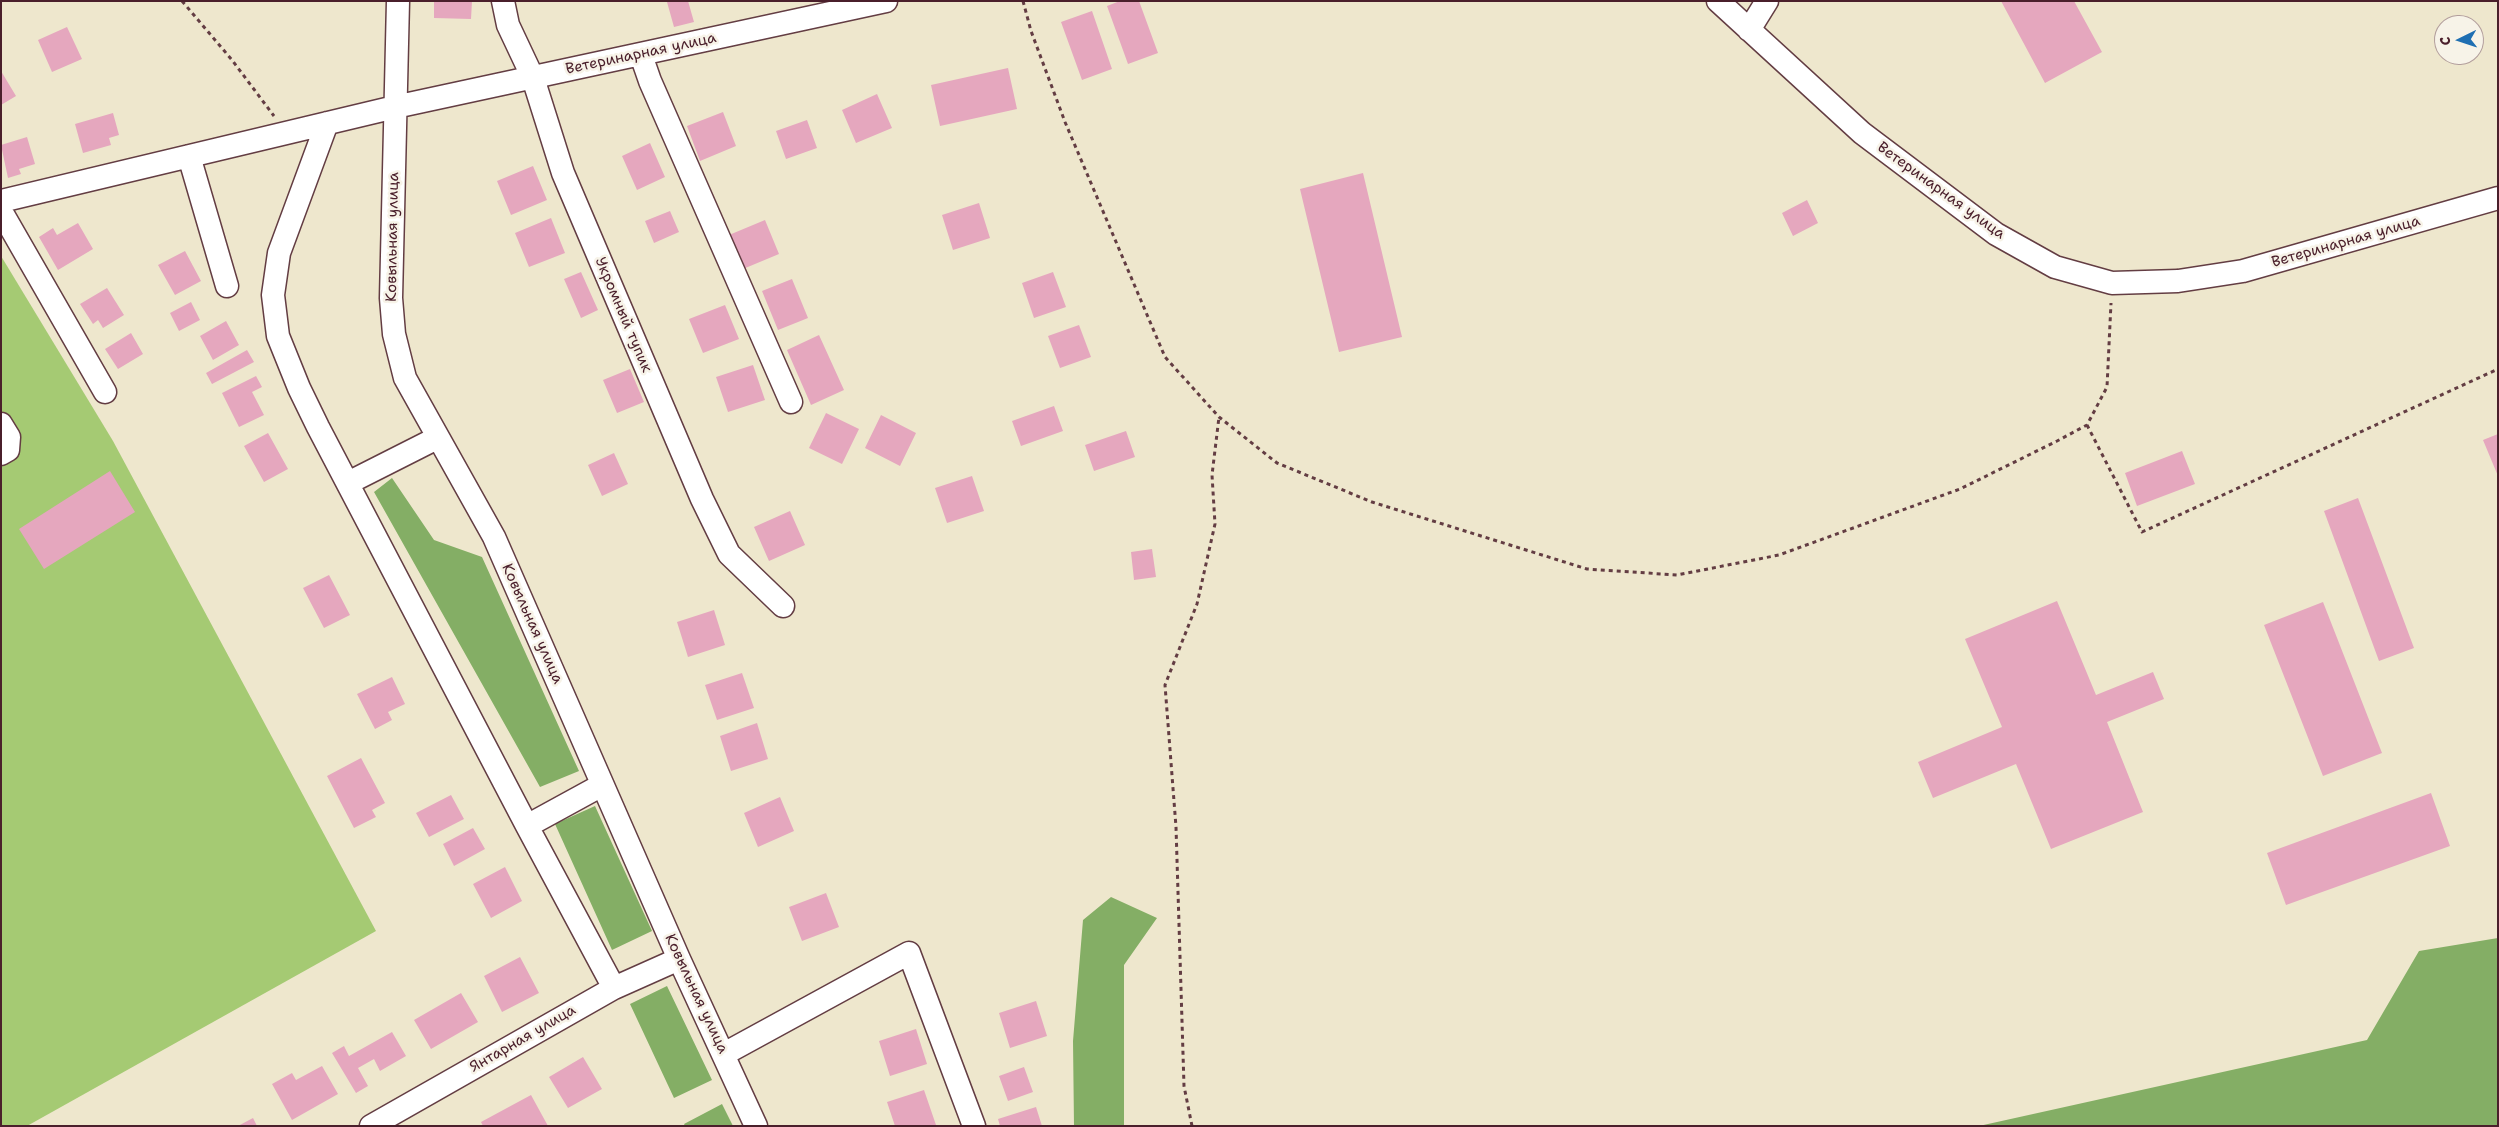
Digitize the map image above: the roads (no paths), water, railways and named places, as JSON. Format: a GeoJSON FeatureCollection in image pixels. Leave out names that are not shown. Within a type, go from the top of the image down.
{"type":"FeatureCollection","features":[{"type":"Feature","properties":{"kind":"street","name":"Ковыльная улица"},"geometry":{"type":"LineString","coordinates":[[398,1],[391,298],[394,334],[405,378],[494,537],[679,959],[756,1126]]}},
{"type":"Feature","properties":{"kind":"street","name":"Укромный тупик"},"geometry":{"type":"LineString","coordinates":[[503,1],[508,25],[533,78],[563,173],[702,500],[729,554],[783,606]]}},
{"type":"Feature","properties":{"kind":"street","name":"Ветеринарная улица"},"geometry":{"type":"LineString","coordinates":[[1,201],[395,107],[886,1]]}},
{"type":"Feature","properties":{"kind":"street","name":"Ветеринарная улица"},"geometry":{"type":"LineString","coordinates":[[1718,1],[1862,133],[1996,234],[2055,267],[2112,283],[2178,281],[2243,271],[2498,198]]}},
{"type":"Feature","properties":{"kind":"street"},"geometry":{"type":"LineString","coordinates":[[1748,30],[1767,1]]}},
{"type":"Feature","properties":{"kind":"street"},"geometry":{"type":"LineString","coordinates":[[641,55],[650,81],[791,402]]}},
{"type":"Feature","properties":{"kind":"street"},"geometry":{"type":"LineString","coordinates":[[327,123],[279,253],[274,276],[274,313],[278,336],[299,388],[348,484],[614,988]]}},
{"type":"Feature","properties":{"kind":"street"},"geometry":{"type":"LineString","coordinates":[[190,156],[227,286]]}},
{"type":"Feature","properties":{"kind":"street"},"geometry":{"type":"LineString","coordinates":[[1,211],[104,392]]}},
{"type":"Feature","properties":{"kind":"street"},"geometry":{"type":"LineString","coordinates":[[1,424],[9,437],[8,450],[1,454]]}},
{"type":"Feature","properties":{"kind":"street"},"geometry":{"type":"LineString","coordinates":[[348,484],[437,438]]}},
{"type":"Feature","properties":{"kind":"street"},"geometry":{"type":"LineString","coordinates":[[527,826],[602,785]]}},
{"type":"Feature","properties":{"kind":"street"},"geometry":{"type":"LineString","coordinates":[[724,1054],[909,953],[974,1126]]}},
{"type":"Feature","properties":{"kind":"street","name":"Янтарная улица"},"geometry":{"type":"LineString","coordinates":[[371,1126],[614,988],[679,959]]}}]}
